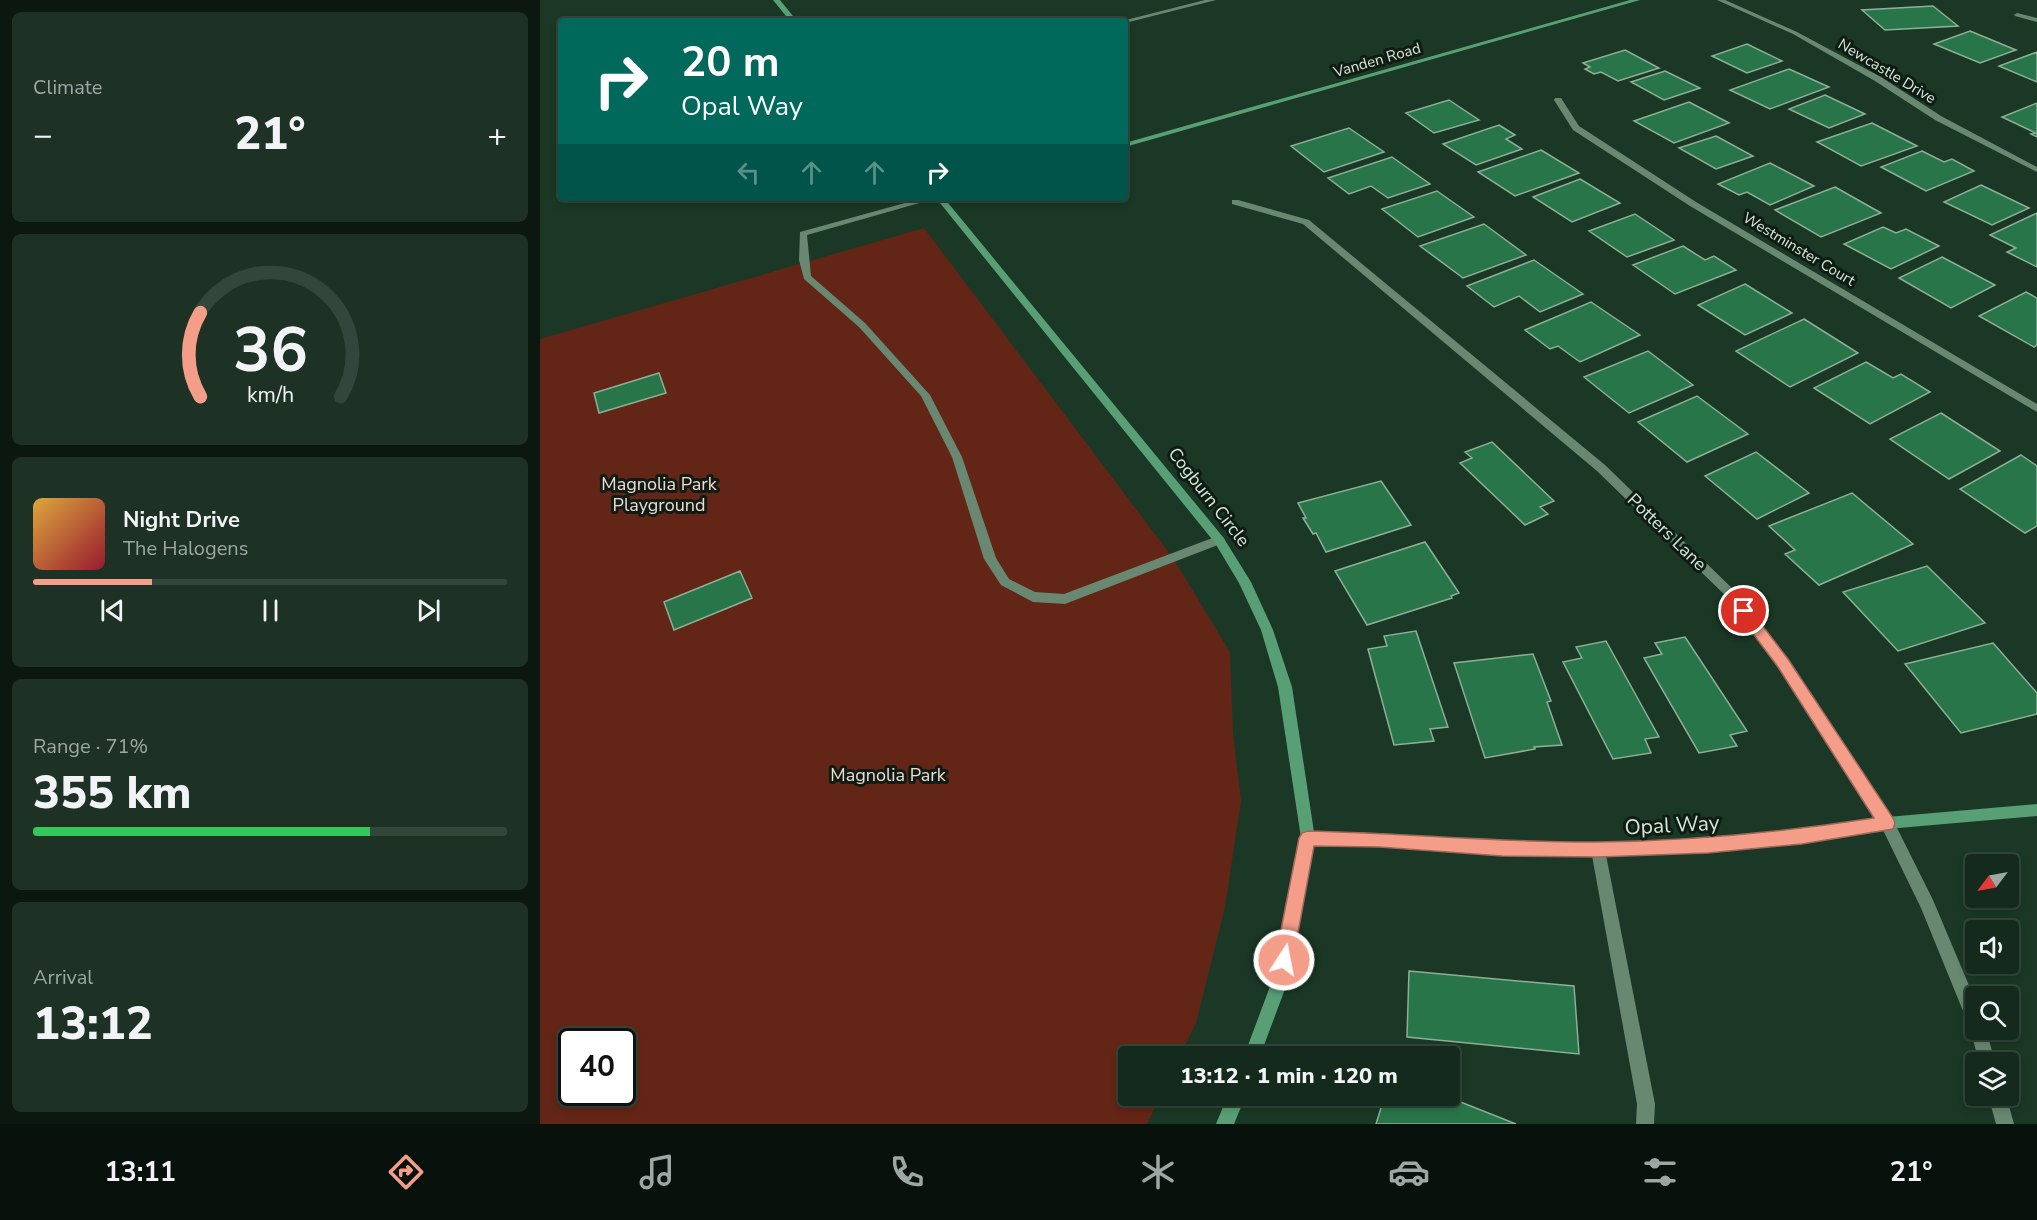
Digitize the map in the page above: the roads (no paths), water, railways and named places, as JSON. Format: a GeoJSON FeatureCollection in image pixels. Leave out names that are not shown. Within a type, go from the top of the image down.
{"type":"FeatureCollection","features":[{"type":"Feature","properties":{"kind":"street"},"geometry":{"type":"LineString","coordinates":[[776,0],[791,18]]}},
{"type":"Feature","properties":{"kind":"street"},"geometry":{"type":"LineString","coordinates":[[1128,20],[1213,0]]}},
{"type":"Feature","properties":{"kind":"street","name":"Vanden Road"},"geometry":{"type":"LineString","coordinates":[[1128,144],[1636,0]]}},
{"type":"Feature","properties":{"kind":"street","name":"Newcastle Drive"},"geometry":{"type":"LineString","coordinates":[[1720,0],[1795,33],[1878,79],[1938,118],[2037,170]]}},
{"type":"Feature","properties":{"kind":"street"},"geometry":{"type":"LineString","coordinates":[[2017,15],[2037,20]]}},
{"type":"Feature","properties":{"kind":"street","name":"Westminster Court"},"geometry":{"type":"LineString","coordinates":[[1558,100],[1576,128],[1693,204],[2037,409]]}},
{"type":"Feature","properties":{"kind":"street"},"geometry":{"type":"LineString","coordinates":[[922,201],[803,234],[807,277],[862,325],[925,395],[957,457],[990,559],[1005,582],[1033,597],[1065,599],[1219,540]]}},
{"type":"Feature","properties":{"kind":"street","name":"Cogburn Circle"},"geometry":{"type":"LineString","coordinates":[[942,201],[1219,540],[1245,582],[1267,630],[1285,687],[1308,838],[1280,981],[1256,1046]]}},
{"type":"Feature","properties":{"kind":"street","name":"Potters Lane"},"geometry":{"type":"LineString","coordinates":[[1235,202],[1306,222],[1601,468],[1731,594],[1783,663],[1887,823],[1928,905],[1965,996]]}},
{"type":"Feature","properties":{"kind":"street","name":"Opal Way"},"geometry":{"type":"LineString","coordinates":[[1308,838],[1502,848],[1598,850],[1720,844],[1802,836],[1887,823],[2037,810]]}},
{"type":"Feature","properties":{"kind":"street"},"geometry":{"type":"LineString","coordinates":[[1598,850],[1646,1104],[1645,1124]]}},
{"type":"Feature","properties":{"kind":"street"},"geometry":{"type":"LineString","coordinates":[[1226,1124],[1233,1106]]}},
{"type":"Feature","properties":{"kind":"street"},"geometry":{"type":"LineString","coordinates":[[1999,1106],[2005,1124]]}},
{"type":"Feature","properties":{"kind":"park label","name":"Magnolia Park Playground"},"geometry":{"type":"Point","coordinates":[659,494]}},
{"type":"Feature","properties":{"kind":"park label","name":"Magnolia Park"},"geometry":{"type":"Point","coordinates":[888,775]}}]}
